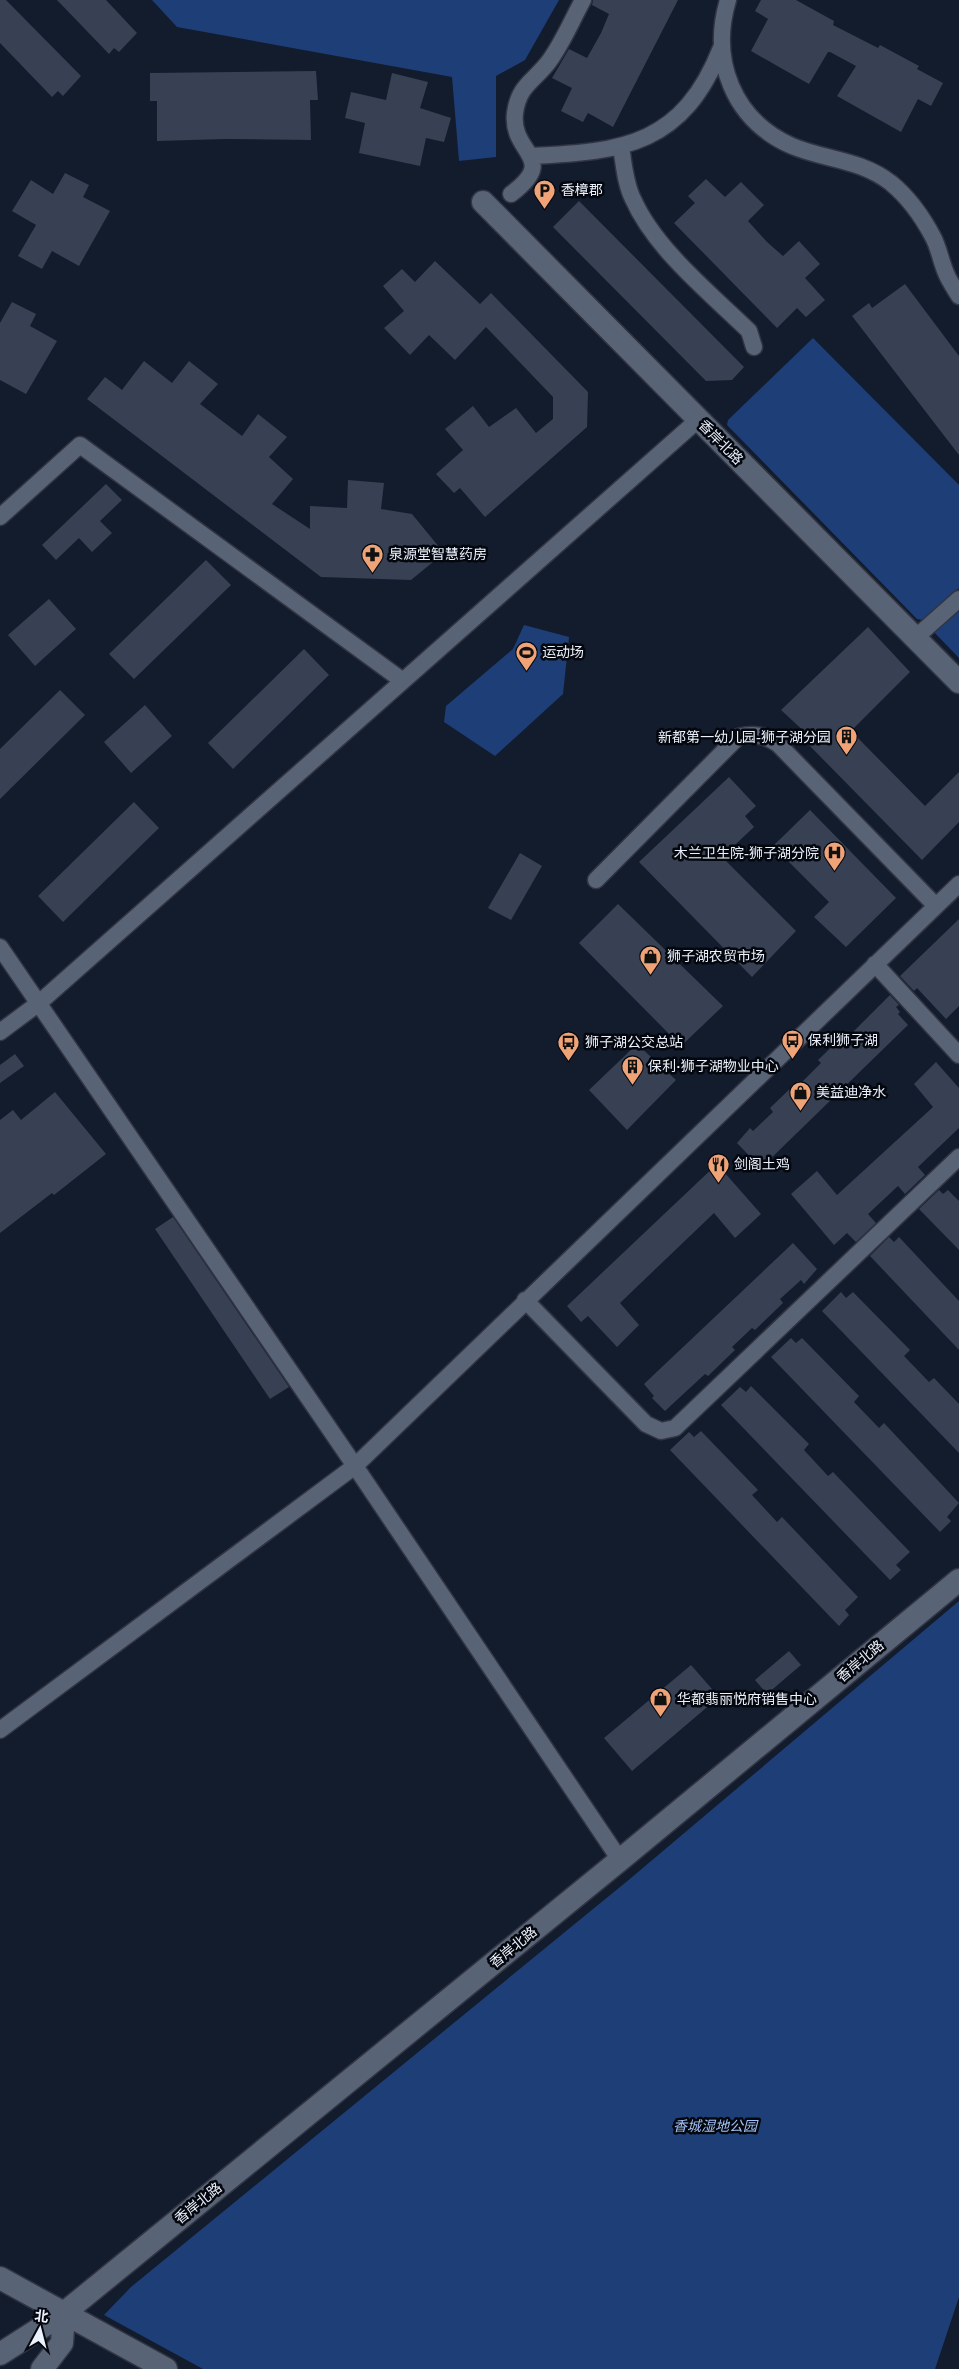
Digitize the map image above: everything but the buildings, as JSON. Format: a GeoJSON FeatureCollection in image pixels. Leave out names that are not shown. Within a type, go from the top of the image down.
{"type":"FeatureCollection","features":[{"type":"Feature","properties":{"kind":"street"},"geometry":{"type":"LineString","coordinates":[[511,194],[528,182],[533,169],[531,156],[518,138],[514,125],[519,98],[525,85],[551,60],[583,0]]}},
{"type":"Feature","properties":{"kind":"street"},"geometry":{"type":"LineString","coordinates":[[728,0],[723,15],[722,46],[725,69],[732,90],[744,111],[766,132],[792,146],[856,163],[890,183],[916,210],[934,238],[946,274],[959,296]]}},
{"type":"Feature","properties":{"kind":"street"},"geometry":{"type":"LineString","coordinates":[[531,156],[580,154],[621,147],[658,132],[684,110],[701,90],[722,46]]}},
{"type":"Feature","properties":{"kind":"street"},"geometry":{"type":"LineString","coordinates":[[621,147],[632,197],[643,220],[658,241],[749,331],[754,347]]}},
{"type":"Feature","properties":{"kind":"street","name":"香岸北路"},"geometry":{"type":"LineString","coordinates":[[483,202],[959,682]]}},
{"type":"Feature","properties":{"kind":"street"},"geometry":{"type":"LineString","coordinates":[[0,1032],[39,1003],[699,419]]}},
{"type":"Feature","properties":{"kind":"street"},"geometry":{"type":"LineString","coordinates":[[0,517],[80,445],[403,681]]}},
{"type":"Feature","properties":{"kind":"street"},"geometry":{"type":"LineString","coordinates":[[916,638],[959,599]]}},
{"type":"Feature","properties":{"kind":"street"},"geometry":{"type":"LineString","coordinates":[[596,880],[738,737],[750,734],[765,736],[778,744],[936,906]]}},
{"type":"Feature","properties":{"kind":"street"},"geometry":{"type":"LineString","coordinates":[[0,1730],[355,1466],[525,1300],[959,884]]}},
{"type":"Feature","properties":{"kind":"street"},"geometry":{"type":"LineString","coordinates":[[0,947],[355,1466],[620,1860]]}},
{"type":"Feature","properties":{"kind":"street"},"geometry":{"type":"LineString","coordinates":[[875,964],[959,1055]]}},
{"type":"Feature","properties":{"kind":"street"},"geometry":{"type":"LineString","coordinates":[[525,1300],[646,1424],[661,1430],[675,1428],[959,1157]]}},
{"type":"Feature","properties":{"kind":"street","name":"香岸北路"},"geometry":{"type":"LineString","coordinates":[[0,2354],[64,2312],[620,1860],[959,1580]]}},
{"type":"Feature","properties":{"kind":"street"},"geometry":{"type":"LineString","coordinates":[[0,2278],[166,2369]]}},
{"type":"Feature","properties":{"kind":"street"},"geometry":{"type":"LineString","coordinates":[[42,2369],[62,2343],[64,2312]]}},
{"type":"Feature","properties":{"kind":"green space"},"geometry":{"type":"Polygon","coordinates":[[[152,0],[559,0],[525,60],[496,76],[496,157],[459,161],[452,77],[177,27],[152,0]]]}},
{"type":"Feature","properties":{"kind":"green space"},"geometry":{"type":"Polygon","coordinates":[[[813,338],[959,485],[959,588],[923,620],[917,619],[727,425],[728,420],[813,338]]]}},
{"type":"Feature","properties":{"kind":"green space"},"geometry":{"type":"Polygon","coordinates":[[[959,608],[959,658],[933,631],[959,608]]]}},
{"type":"Feature","properties":{"kind":"green space","name":"运动场"},"geometry":{"type":"Polygon","coordinates":[[[524,625],[569,637],[563,694],[495,756],[444,722],[446,706],[513,649],[524,625]]]}},
{"type":"Feature","properties":{"kind":"green space","name":"香城湿地公园"},"geometry":{"type":"Polygon","coordinates":[[[959,1601],[959,2297],[935,2369],[203,2369],[104,2315],[131,2287],[631,1878],[959,1601]]]}},
{"type":"Feature","properties":{"kind":"place","name":"香樟郡"},"geometry":{"type":"Point","coordinates":[545,209]}},
{"type":"Feature","properties":{"kind":"place","name":"泉源堂智慧药房"},"geometry":{"type":"Point","coordinates":[373,573]}},
{"type":"Feature","properties":{"kind":"place","name":"运动场"},"geometry":{"type":"Point","coordinates":[526,671]}},
{"type":"Feature","properties":{"kind":"place","name":"新都第一幼儿园-狮子湖分园"},"geometry":{"type":"Point","coordinates":[847,756]}},
{"type":"Feature","properties":{"kind":"place","name":"木兰卫生院-狮子湖分院"},"geometry":{"type":"Point","coordinates":[835,872]}},
{"type":"Feature","properties":{"kind":"place","name":"狮子湖农贸市场"},"geometry":{"type":"Point","coordinates":[651,975]}},
{"type":"Feature","properties":{"kind":"place","name":"保利狮子湖"},"geometry":{"type":"Point","coordinates":[792,1059]}},
{"type":"Feature","properties":{"kind":"place","name":"狮子湖公交总站"},"geometry":{"type":"Point","coordinates":[569,1061]}},
{"type":"Feature","properties":{"kind":"place","name":"保利·狮子湖物业中心"},"geometry":{"type":"Point","coordinates":[632,1085]}},
{"type":"Feature","properties":{"kind":"place","name":"美益迪净水"},"geometry":{"type":"Point","coordinates":[800,1111]}},
{"type":"Feature","properties":{"kind":"place","name":"剑阁土鸡"},"geometry":{"type":"Point","coordinates":[718,1183]}},
{"type":"Feature","properties":{"kind":"place","name":"华都翡丽悦府销售中心"},"geometry":{"type":"Point","coordinates":[661,1718]}}]}
